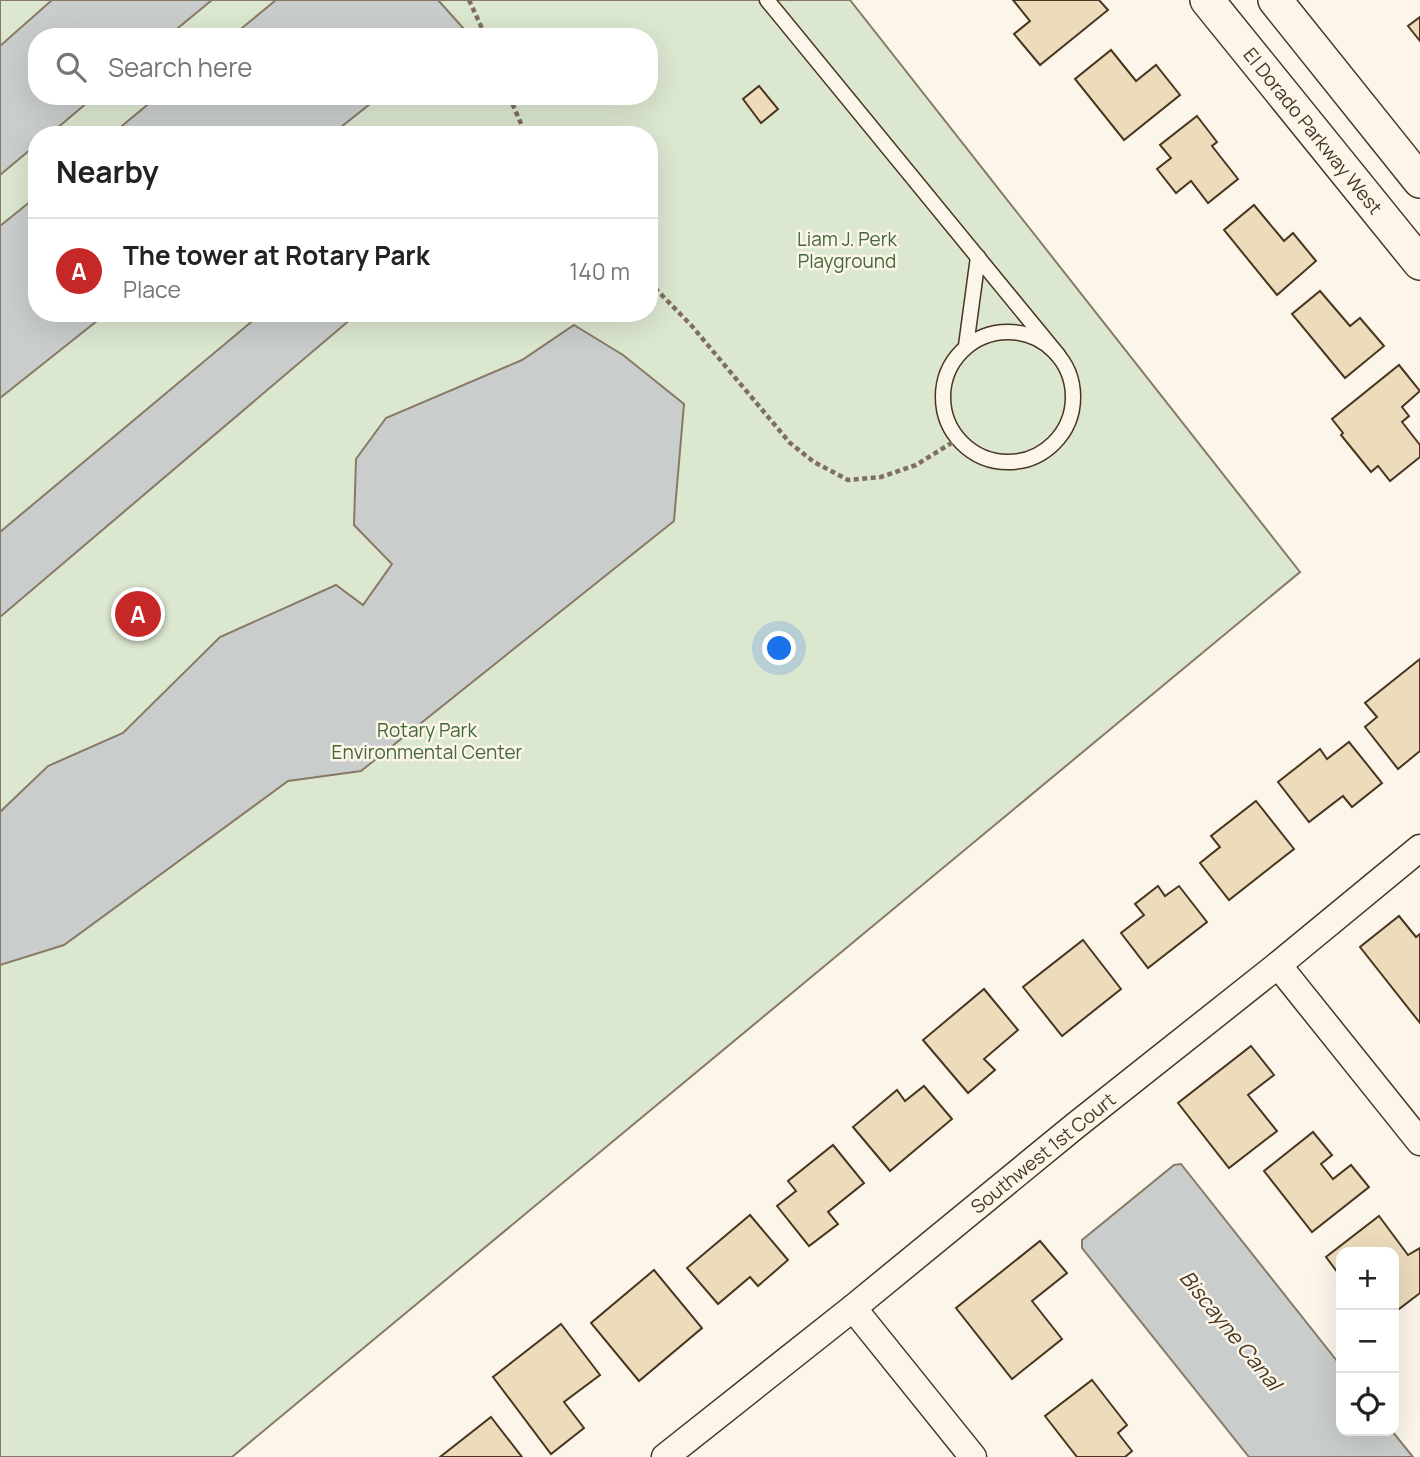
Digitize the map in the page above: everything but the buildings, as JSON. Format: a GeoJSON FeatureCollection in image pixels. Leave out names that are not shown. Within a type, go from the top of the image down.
{"type":"FeatureCollection","features":[{"type":"Feature","properties":{"kind":"street","name":"El Dorado Parkway West"},"geometry":{"type":"LineString","coordinates":[[1207,0],[1420,263]]}},
{"type":"Feature","properties":{"kind":"street"},"geometry":{"type":"LineString","coordinates":[[1275,0],[1420,181]]}},
{"type":"Feature","properties":{"kind":"street","name":"Southwest 1st Court"},"geometry":{"type":"LineString","coordinates":[[665,1457],[1420,848]]}},
{"type":"Feature","properties":{"kind":"street"},"geometry":{"type":"LineString","coordinates":[[1278,965],[1420,1142]]}},
{"type":"Feature","properties":{"kind":"street"},"geometry":{"type":"LineString","coordinates":[[853,1308],[973,1457]]}},
{"type":"Feature","properties":{"kind":"lane"},"geometry":{"type":"LineString","coordinates":[[767,0],[1058,355],[1070,374],[1073,397],[1070,419],[1058,439],[1041,454],[1019,461],[997,461],[975,453],[958,439],[947,421],[943,401],[945,381],[953,362],[966,346],[984,336],[1003,331],[1024,333],[1043,341],[1058,355]]}},
{"type":"Feature","properties":{"kind":"lane"},"geometry":{"type":"LineString","coordinates":[[966,346],[978,257]]}},
{"type":"Feature","properties":{"kind":"path"},"geometry":{"type":"LineString","coordinates":[[469,0],[482,28]]}},
{"type":"Feature","properties":{"kind":"path"},"geometry":{"type":"LineString","coordinates":[[513,105],[522,126]]}},
{"type":"Feature","properties":{"kind":"path"},"geometry":{"type":"LineString","coordinates":[[658,291],[691,325],[789,443],[814,462],[848,480],[881,477],[916,465],[958,439]]}},
{"type":"Feature","properties":{"kind":"green space","name":"Rotary Park Environmental Center"},"geometry":{"type":"Polygon","coordinates":[[[0,0],[850,0],[1300,572],[232,1457],[0,1457],[0,0]]]}},
{"type":"Feature","properties":{"kind":"water"},"geometry":{"type":"Polygon","coordinates":[[[52,0],[212,0],[178,28],[28,28],[28,105],[84,105],[60,126],[28,126],[28,152],[0,175],[0,46],[52,0]]]}},
{"type":"Feature","properties":{"kind":"water"},"geometry":{"type":"Polygon","coordinates":[[[276,0],[438,0],[463,28],[242,28],[276,0]]]}},
{"type":"Feature","properties":{"kind":"water"},"geometry":{"type":"Polygon","coordinates":[[[147,105],[369,105],[342,126],[122,126],[147,105]]]}},
{"type":"Feature","properties":{"kind":"water"},"geometry":{"type":"Polygon","coordinates":[[[28,203],[28,322],[96,322],[0,398],[0,226],[28,203]]]}},
{"type":"Feature","properties":{"kind":"water"},"geometry":{"type":"Polygon","coordinates":[[[251,322],[347,322],[0,617],[0,532],[251,322]]]}},
{"type":"Feature","properties":{"kind":"water"},"geometry":{"type":"Polygon","coordinates":[[[574,325],[623,355],[684,404],[674,521],[361,771],[288,781],[64,945],[0,965],[0,812],[48,766],[123,733],[220,637],[336,585],[363,605],[392,564],[354,525],[356,459],[386,418],[522,360],[574,325]]]}},
{"type":"Feature","properties":{"kind":"water","name":"Biscayne Canal"},"geometry":{"type":"Polygon","coordinates":[[[1181,1164],[1336,1360],[1336,1436],[1396,1436],[1413,1457],[1249,1457],[1082,1248],[1082,1240],[1174,1165],[1181,1164]]]}},
{"type":"Feature","properties":{"kind":"place","name":"The tower at Rotary Park"},"geometry":{"type":"Point","coordinates":[138,614]}},
{"type":"Feature","properties":{"kind":"park label","name":"Liam J. Perk Playground"},"geometry":{"type":"Point","coordinates":[847,250]}}]}
